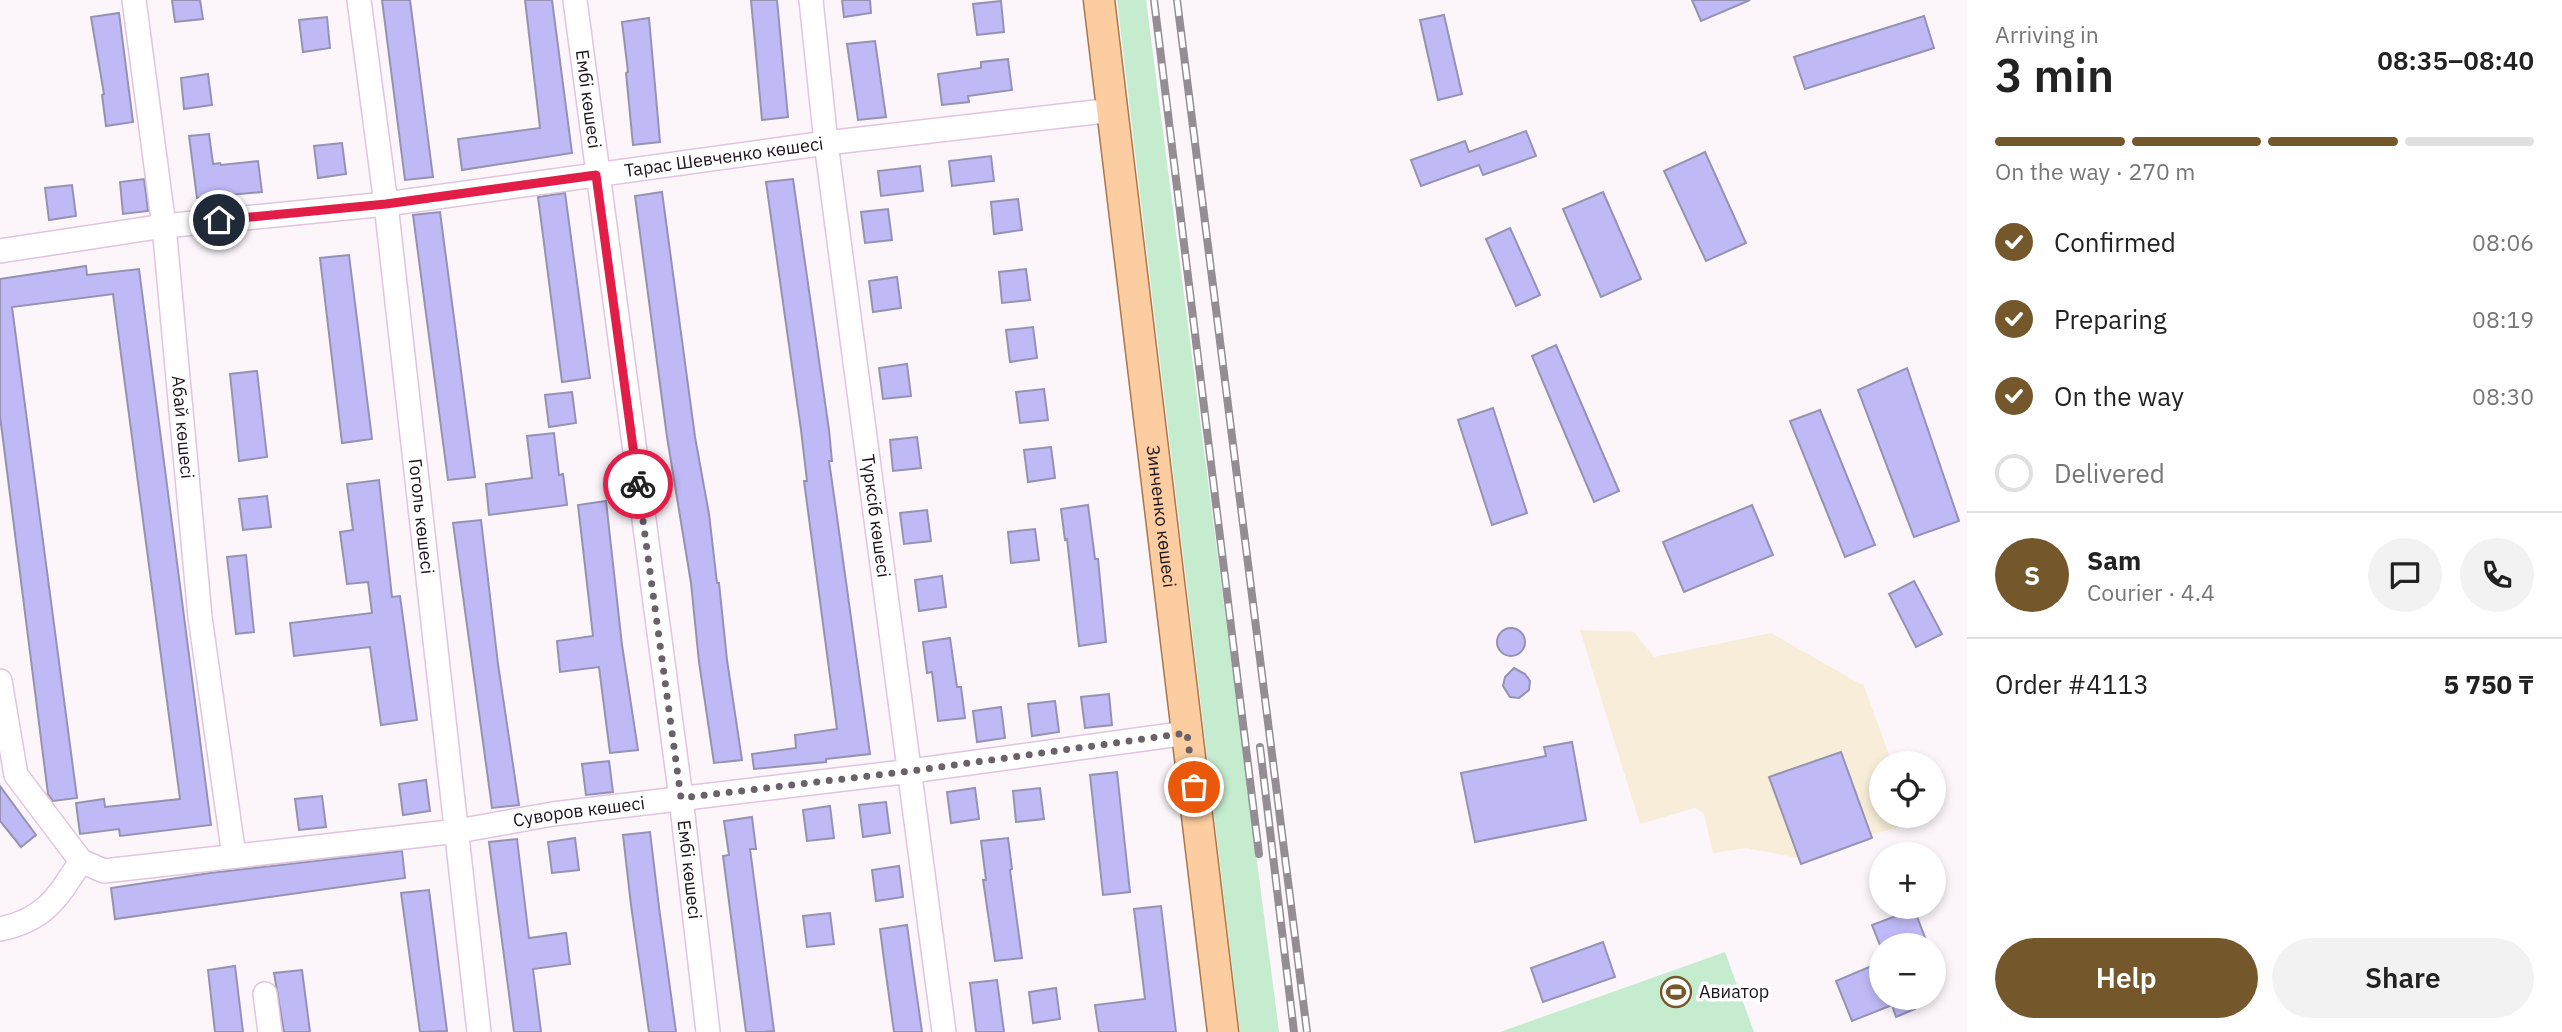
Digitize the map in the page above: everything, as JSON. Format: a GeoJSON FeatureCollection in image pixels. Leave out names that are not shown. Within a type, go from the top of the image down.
{"type":"FeatureCollection","features":[{"type":"Feature","properties":{"kind":"main road","name":"Зинченко көшесі"},"geometry":{"type":"LineString","coordinates":[[1099,0],[1223,1032]]}},
{"type":"Feature","properties":{"kind":"street","name":"Абай көшесі"},"geometry":{"type":"LineString","coordinates":[[134,0],[164,226],[200,617],[234,856]]}},
{"type":"Feature","properties":{"kind":"street","name":"Гоголь көшесі"},"geometry":{"type":"LineString","coordinates":[[359,0],[386,204],[479,1032]]}},
{"type":"Feature","properties":{"kind":"street","name":"Ембі көшесі"},"geometry":{"type":"LineString","coordinates":[[575,0],[596,175],[681,798],[708,1032]]}},
{"type":"Feature","properties":{"kind":"street","name":"Түрксіб көшесі"},"geometry":{"type":"LineString","coordinates":[[811,0],[826,143],[944,1032]]}},
{"type":"Feature","properties":{"kind":"street","name":"Тарас Шевченко көшесі"},"geometry":{"type":"LineString","coordinates":[[0,251],[164,226],[386,204],[826,143],[1113,110]]}},
{"type":"Feature","properties":{"kind":"street"},"geometry":{"type":"LineString","coordinates":[[0,681],[16,775],[81,861],[55,902],[34,917],[0,929]]}},
{"type":"Feature","properties":{"kind":"street","name":"Суворов көшесі"},"geometry":{"type":"LineString","coordinates":[[81,861],[104,871],[458,831],[553,814],[911,771],[1187,733]]}},
{"type":"Feature","properties":{"kind":"street"},"geometry":{"type":"LineString","coordinates":[[265,994],[270,1032]]}},
{"type":"Feature","properties":{"kind":"shaded area"},"geometry":{"type":"Polygon","coordinates":[[[1580,630],[1634,632],[1654,657],[1771,633],[1864,686],[1888,751],[1869,751],[1869,828],[1896,828],[1871,835],[1872,839],[1801,864],[1798,858],[1747,848],[1713,853],[1704,814],[1695,808],[1640,824],[1580,630]]]}},
{"type":"Feature","properties":{"kind":"green space"},"geometry":{"type":"Polygon","coordinates":[[[1117,0],[1146,0],[1279,1032],[1240,1032],[1117,0]]]}},
{"type":"Feature","properties":{"kind":"green space","name":"Авиатор"},"geometry":{"type":"Polygon","coordinates":[[[1725,952],[1754,1032],[1500,1032],[1725,952]]]}},
{"type":"Feature","properties":{"kind":"building"},"geometry":{"type":"Polygon","coordinates":[[[172,0],[200,0],[203,19],[175,22],[172,0]]]}},
{"type":"Feature","properties":{"kind":"building"},"geometry":{"type":"Polygon","coordinates":[[[382,0],[410,0],[433,177],[405,180],[382,0]]]}},
{"type":"Feature","properties":{"kind":"building"},"geometry":{"type":"Polygon","coordinates":[[[525,0],[552,0],[572,153],[462,170],[458,139],[540,128],[525,0]]]}},
{"type":"Feature","properties":{"kind":"building"},"geometry":{"type":"Polygon","coordinates":[[[751,0],[777,0],[788,117],[762,120],[751,0]]]}},
{"type":"Feature","properties":{"kind":"building"},"geometry":{"type":"Polygon","coordinates":[[[842,0],[870,0],[871,13],[844,17],[842,0]]]}},
{"type":"Feature","properties":{"kind":"building"},"geometry":{"type":"Polygon","coordinates":[[[1692,0],[1750,0],[1701,21],[1692,0]]]}},
{"type":"Feature","properties":{"kind":"building"},"geometry":{"type":"Polygon","coordinates":[[[1001,1],[1004,32],[977,35],[973,4],[1001,1]]]}},
{"type":"Feature","properties":{"kind":"building"},"geometry":{"type":"Polygon","coordinates":[[[119,13],[133,122],[106,126],[104,94],[91,17],[119,13]]]}},
{"type":"Feature","properties":{"kind":"building"},"geometry":{"type":"Polygon","coordinates":[[[1444,15],[1462,94],[1438,100],[1420,20],[1444,15]]]}},
{"type":"Feature","properties":{"kind":"building"},"geometry":{"type":"Polygon","coordinates":[[[1924,16],[1934,48],[1805,89],[1794,57],[1924,16]]]}},
{"type":"Feature","properties":{"kind":"building"},"geometry":{"type":"Polygon","coordinates":[[[327,17],[330,48],[303,52],[299,20],[327,17]]]}},
{"type":"Feature","properties":{"kind":"building"},"geometry":{"type":"Polygon","coordinates":[[[649,18],[660,142],[633,145],[622,22],[649,18]]]}},
{"type":"Feature","properties":{"kind":"building"},"geometry":{"type":"Polygon","coordinates":[[[875,41],[886,117],[858,120],[847,44],[875,41]]]}},
{"type":"Feature","properties":{"kind":"building"},"geometry":{"type":"Polygon","coordinates":[[[1008,59],[1012,90],[968,96],[969,102],[942,105],[938,74],[981,68],[981,62],[1008,59]]]}},
{"type":"Feature","properties":{"kind":"building"},"geometry":{"type":"Polygon","coordinates":[[[208,74],[212,105],[184,109],[181,78],[208,74]]]}},
{"type":"Feature","properties":{"kind":"building"},"geometry":{"type":"Polygon","coordinates":[[[1526,131],[1536,156],[1483,175],[1479,165],[1421,186],[1411,160],[1465,141],[1469,152],[1526,131]]]}},
{"type":"Feature","properties":{"kind":"building"},"geometry":{"type":"Polygon","coordinates":[[[209,134],[213,164],[258,161],[262,192],[197,198],[189,136],[209,134]]]}},
{"type":"Feature","properties":{"kind":"building"},"geometry":{"type":"Polygon","coordinates":[[[342,143],[346,174],[318,178],[314,146],[342,143]]]}},
{"type":"Feature","properties":{"kind":"building"},"geometry":{"type":"Polygon","coordinates":[[[1705,152],[1746,243],[1706,261],[1664,171],[1705,152]]]}},
{"type":"Feature","properties":{"kind":"building"},"geometry":{"type":"Polygon","coordinates":[[[991,156],[994,181],[952,186],[949,161],[991,156]]]}},
{"type":"Feature","properties":{"kind":"building"},"geometry":{"type":"Polygon","coordinates":[[[920,166],[923,191],[881,196],[878,171],[920,166]]]}},
{"type":"Feature","properties":{"kind":"building"},"geometry":{"type":"Polygon","coordinates":[[[144,179],[148,211],[123,214],[120,182],[144,179]]]}},
{"type":"Feature","properties":{"kind":"building"},"geometry":{"type":"Polygon","coordinates":[[[793,179],[829,430],[832,461],[829,461],[870,754],[826,759],[826,762],[754,769],[752,754],[796,748],[795,735],[837,729],[804,481],[807,481],[801,430],[766,182],[793,179]]]}},
{"type":"Feature","properties":{"kind":"building"},"geometry":{"type":"Polygon","coordinates":[[[72,185],[76,216],[49,220],[45,188],[72,185]]]}},
{"type":"Feature","properties":{"kind":"building"},"geometry":{"type":"Polygon","coordinates":[[[662,192],[742,760],[714,763],[691,583],[667,437],[635,196],[662,192]]]}},
{"type":"Feature","properties":{"kind":"building"},"geometry":{"type":"Polygon","coordinates":[[[1603,192],[1641,279],[1601,297],[1563,209],[1603,192]]]}},
{"type":"Feature","properties":{"kind":"building"},"geometry":{"type":"Polygon","coordinates":[[[565,193],[590,378],[562,382],[538,197],[565,193]]]}},
{"type":"Feature","properties":{"kind":"building"},"geometry":{"type":"Polygon","coordinates":[[[1018,199],[1022,230],[994,234],[991,202],[1018,199]]]}},
{"type":"Feature","properties":{"kind":"building"},"geometry":{"type":"Polygon","coordinates":[[[888,209],[892,240],[865,243],[861,212],[888,209]]]}},
{"type":"Feature","properties":{"kind":"building"},"geometry":{"type":"Polygon","coordinates":[[[440,212],[475,477],[448,480],[413,215],[440,212]]]}},
{"type":"Feature","properties":{"kind":"building"},"geometry":{"type":"Polygon","coordinates":[[[1510,228],[1540,295],[1516,306],[1486,239],[1510,228]]]}},
{"type":"Feature","properties":{"kind":"building"},"geometry":{"type":"Polygon","coordinates":[[[349,255],[372,439],[342,443],[320,258],[349,255]]]}},
{"type":"Feature","properties":{"kind":"building"},"geometry":{"type":"Polygon","coordinates":[[[86,266],[87,275],[139,269],[211,825],[120,836],[119,829],[80,834],[76,803],[104,799],[105,807],[180,799],[113,294],[12,307],[77,798],[53,801],[48,794],[0,416],[0,279],[86,266]]]}},
{"type":"Feature","properties":{"kind":"building"},"geometry":{"type":"Polygon","coordinates":[[[1026,269],[1030,300],[1002,303],[999,272],[1026,269]]]}},
{"type":"Feature","properties":{"kind":"building"},"geometry":{"type":"Polygon","coordinates":[[[897,277],[901,308],[873,312],[869,281],[897,277]]]}},
{"type":"Feature","properties":{"kind":"building"},"geometry":{"type":"Polygon","coordinates":[[[1033,327],[1037,358],[1010,362],[1006,330],[1033,327]]]}},
{"type":"Feature","properties":{"kind":"building"},"geometry":{"type":"Polygon","coordinates":[[[1556,345],[1619,491],[1594,502],[1532,356],[1556,345]]]}},
{"type":"Feature","properties":{"kind":"building"},"geometry":{"type":"Polygon","coordinates":[[[907,364],[911,396],[883,399],[879,368],[907,364]]]}},
{"type":"Feature","properties":{"kind":"building"},"geometry":{"type":"Polygon","coordinates":[[[1907,368],[1959,521],[1914,537],[1858,390],[1907,368]]]}},
{"type":"Feature","properties":{"kind":"building"},"geometry":{"type":"Polygon","coordinates":[[[257,371],[267,457],[239,461],[230,374],[257,371]]]}},
{"type":"Feature","properties":{"kind":"building"},"geometry":{"type":"Polygon","coordinates":[[[1044,389],[1048,420],[1020,423],[1016,392],[1044,389]]]}},
{"type":"Feature","properties":{"kind":"building"},"geometry":{"type":"Polygon","coordinates":[[[572,392],[576,423],[549,427],[545,395],[572,392]]]}},
{"type":"Feature","properties":{"kind":"building"},"geometry":{"type":"Polygon","coordinates":[[[1493,408],[1527,513],[1492,525],[1458,420],[1493,408]]]}},
{"type":"Feature","properties":{"kind":"building"},"geometry":{"type":"Polygon","coordinates":[[[1820,410],[1875,545],[1845,557],[1790,421],[1820,410]]]}},
{"type":"Feature","properties":{"kind":"building"},"geometry":{"type":"Polygon","coordinates":[[[554,433],[559,475],[563,474],[567,505],[489,515],[486,484],[532,478],[527,436],[554,433]]]}},
{"type":"Feature","properties":{"kind":"building"},"geometry":{"type":"Polygon","coordinates":[[[917,437],[921,468],[893,471],[890,440],[917,437]]]}},
{"type":"Feature","properties":{"kind":"building"},"geometry":{"type":"Polygon","coordinates":[[[1051,447],[1055,478],[1028,482],[1024,450],[1051,447]]]}},
{"type":"Feature","properties":{"kind":"building"},"geometry":{"type":"Polygon","coordinates":[[[379,480],[392,597],[400,596],[417,720],[381,725],[370,647],[294,656],[290,623],[372,613],[368,582],[347,584],[340,532],[353,530],[347,484],[379,480]]]}},
{"type":"Feature","properties":{"kind":"building"},"geometry":{"type":"Polygon","coordinates":[[[267,496],[271,527],[243,530],[239,499],[267,496]]]}},
{"type":"Feature","properties":{"kind":"building"},"geometry":{"type":"Polygon","coordinates":[[[606,501],[622,645],[638,750],[610,753],[599,667],[560,672],[557,641],[593,636],[578,505],[606,501]]]}},
{"type":"Feature","properties":{"kind":"building"},"geometry":{"type":"Polygon","coordinates":[[[1088,505],[1095,559],[1098,559],[1106,642],[1079,646],[1061,509],[1088,505]]]}},
{"type":"Feature","properties":{"kind":"building"},"geometry":{"type":"Polygon","coordinates":[[[1752,505],[1773,555],[1684,592],[1663,542],[1752,505]]]}},
{"type":"Feature","properties":{"kind":"building"},"geometry":{"type":"Polygon","coordinates":[[[927,510],[931,541],[904,544],[900,513],[927,510]]]}},
{"type":"Feature","properties":{"kind":"building"},"geometry":{"type":"Polygon","coordinates":[[[481,520],[498,664],[519,805],[492,808],[453,523],[481,520]]]}},
{"type":"Feature","properties":{"kind":"building"},"geometry":{"type":"Polygon","coordinates":[[[1035,529],[1039,560],[1011,563],[1008,532],[1035,529]]]}},
{"type":"Feature","properties":{"kind":"building"},"geometry":{"type":"Polygon","coordinates":[[[246,555],[254,632],[236,634],[227,557],[246,555]]]}},
{"type":"Feature","properties":{"kind":"building"},"geometry":{"type":"Polygon","coordinates":[[[942,576],[946,607],[919,611],[915,580],[942,576]]]}},
{"type":"Feature","properties":{"kind":"building"},"geometry":{"type":"Polygon","coordinates":[[[1914,581],[1942,634],[1916,647],[1889,594],[1914,581]]]}},
{"type":"Feature","properties":{"kind":"building"},"geometry":{"type":"Polygon","coordinates":[[[1511,628],[1521,632],[1525,642],[1521,652],[1511,656],[1501,652],[1497,642],[1501,632],[1511,628]]]}},
{"type":"Feature","properties":{"kind":"building"},"geometry":{"type":"Polygon","coordinates":[[[950,638],[957,687],[961,687],[965,718],[938,721],[932,672],[927,673],[923,642],[950,638]]]}},
{"type":"Feature","properties":{"kind":"building"},"geometry":{"type":"Polygon","coordinates":[[[1514,668],[1525,674],[1530,681],[1529,690],[1519,698],[1510,697],[1503,686],[1505,677],[1514,668]]]}},
{"type":"Feature","properties":{"kind":"building"},"geometry":{"type":"Polygon","coordinates":[[[1109,694],[1112,725],[1085,728],[1081,697],[1109,694]]]}},
{"type":"Feature","properties":{"kind":"building"},"geometry":{"type":"Polygon","coordinates":[[[1055,701],[1059,732],[1032,736],[1028,704],[1055,701]]]}},
{"type":"Feature","properties":{"kind":"building"},"geometry":{"type":"Polygon","coordinates":[[[1001,707],[1005,738],[977,742],[973,711],[1001,707]]]}},
{"type":"Feature","properties":{"kind":"building"},"geometry":{"type":"Polygon","coordinates":[[[1572,742],[1586,820],[1475,842],[1461,773],[1546,756],[1544,747],[1572,742]]]}},
{"type":"Feature","properties":{"kind":"building"},"geometry":{"type":"Polygon","coordinates":[[[1841,752],[1872,838],[1801,864],[1769,777],[1841,752]]]}},
{"type":"Feature","properties":{"kind":"building"},"geometry":{"type":"Polygon","coordinates":[[[609,761],[613,792],[586,795],[582,764],[609,761]]]}},
{"type":"Feature","properties":{"kind":"building"},"geometry":{"type":"Polygon","coordinates":[[[1117,772],[1130,892],[1103,895],[1090,775],[1117,772]]]}},
{"type":"Feature","properties":{"kind":"building"},"geometry":{"type":"Polygon","coordinates":[[[426,780],[430,811],[403,815],[399,784],[426,780]]]}},
{"type":"Feature","properties":{"kind":"building"},"geometry":{"type":"Polygon","coordinates":[[[0,786],[36,835],[21,847],[0,821],[0,786]]]}},
{"type":"Feature","properties":{"kind":"building"},"geometry":{"type":"Polygon","coordinates":[[[975,788],[979,819],[951,823],[947,792],[975,788]]]}},
{"type":"Feature","properties":{"kind":"building"},"geometry":{"type":"Polygon","coordinates":[[[1040,788],[1044,819],[1016,822],[1013,791],[1040,788]]]}},
{"type":"Feature","properties":{"kind":"building"},"geometry":{"type":"Polygon","coordinates":[[[322,796],[326,827],[299,830],[295,799],[322,796]]]}},
{"type":"Feature","properties":{"kind":"building"},"geometry":{"type":"Polygon","coordinates":[[[886,802],[890,833],[863,837],[859,805],[886,802]]]}},
{"type":"Feature","properties":{"kind":"building"},"geometry":{"type":"Polygon","coordinates":[[[830,806],[834,838],[807,841],[803,810],[830,806]]]}},
{"type":"Feature","properties":{"kind":"building"},"geometry":{"type":"Polygon","coordinates":[[[752,817],[756,849],[750,849],[774,1031],[763,1032],[746,1032],[723,856],[729,855],[724,821],[752,817]]]}},
{"type":"Feature","properties":{"kind":"building"},"geometry":{"type":"Polygon","coordinates":[[[650,832],[676,1032],[649,1032],[631,905],[623,835],[650,832]]]}},
{"type":"Feature","properties":{"kind":"building"},"geometry":{"type":"Polygon","coordinates":[[[575,838],[579,870],[552,873],[548,842],[575,838]]]}},
{"type":"Feature","properties":{"kind":"building"},"geometry":{"type":"Polygon","coordinates":[[[1008,838],[1022,958],[995,961],[983,880],[986,880],[981,841],[1008,838]]]}},
{"type":"Feature","properties":{"kind":"building"},"geometry":{"type":"Polygon","coordinates":[[[517,839],[529,938],[566,933],[570,964],[533,969],[541,1032],[514,1032],[489,842],[517,839]]]}},
{"type":"Feature","properties":{"kind":"building"},"geometry":{"type":"Polygon","coordinates":[[[402,851],[405,878],[115,919],[111,888],[210,873],[402,851]]]}},
{"type":"Feature","properties":{"kind":"building"},"geometry":{"type":"Polygon","coordinates":[[[899,866],[903,897],[876,901],[872,870],[899,866]]]}},
{"type":"Feature","properties":{"kind":"building"},"geometry":{"type":"Polygon","coordinates":[[[429,890],[447,1031],[420,1032],[401,893],[429,890]]]}},
{"type":"Feature","properties":{"kind":"building"},"geometry":{"type":"Polygon","coordinates":[[[1161,906],[1176,1032],[1099,1032],[1095,1005],[1145,999],[1134,909],[1161,906]]]}},
{"type":"Feature","properties":{"kind":"building"},"geometry":{"type":"Polygon","coordinates":[[[830,913],[834,944],[807,947],[803,916],[830,913]]]}},
{"type":"Feature","properties":{"kind":"building"},"geometry":{"type":"Polygon","coordinates":[[[1888,919],[1918,919],[1923,933],[1875,933],[1872,925],[1888,919]]]}},
{"type":"Feature","properties":{"kind":"building"},"geometry":{"type":"Polygon","coordinates":[[[907,925],[922,1032],[894,1032],[880,929],[907,925]]]}},
{"type":"Feature","properties":{"kind":"building"},"geometry":{"type":"Polygon","coordinates":[[[1603,942],[1615,977],[1543,1002],[1531,968],[1603,942]]]}},
{"type":"Feature","properties":{"kind":"building"},"geometry":{"type":"Polygon","coordinates":[[[235,966],[243,1032],[215,1032],[208,970],[235,966]]]}},
{"type":"Feature","properties":{"kind":"building"},"geometry":{"type":"Polygon","coordinates":[[[1869,967],[1869,1010],[1880,1010],[1852,1021],[1836,981],[1869,967]]]}},
{"type":"Feature","properties":{"kind":"building"},"geometry":{"type":"Polygon","coordinates":[[[302,970],[310,1032],[284,1032],[274,973],[302,970]]]}},
{"type":"Feature","properties":{"kind":"building"},"geometry":{"type":"Polygon","coordinates":[[[997,980],[1004,1032],[976,1032],[970,983],[997,980]]]}},
{"type":"Feature","properties":{"kind":"building"},"geometry":{"type":"Polygon","coordinates":[[[1056,988],[1060,1019],[1033,1023],[1029,992],[1056,988]]]}},
{"type":"Feature","properties":{"kind":"building"},"geometry":{"type":"Polygon","coordinates":[[[1894,1010],[1913,1010],[1896,1017],[1894,1010]]]}},
{"type":"Feature","properties":{"kind":"railway"},"geometry":{"type":"LineString","coordinates":[[1154,0],[1259,854]]}},
{"type":"Feature","properties":{"kind":"railway"},"geometry":{"type":"LineString","coordinates":[[1177,0],[1307,1032]]}},
{"type":"Feature","properties":{"kind":"railway"},"geometry":{"type":"LineString","coordinates":[[1260,747],[1294,1032]]}},
{"type":"Feature","properties":{"kind":"way so far"},"geometry":{"type":"LineString","coordinates":[[638,484],[681,798],[911,771],[1187,733],[1194,787]]}},
{"type":"Feature","properties":{"kind":"place","name":"Авиатор"},"geometry":{"type":"Point","coordinates":[1676,992]}},
{"type":"Feature","properties":{"kind":"route"},"geometry":{"type":"LineString","coordinates":[[219,220],[386,204],[596,175],[638,484]]}}]}
